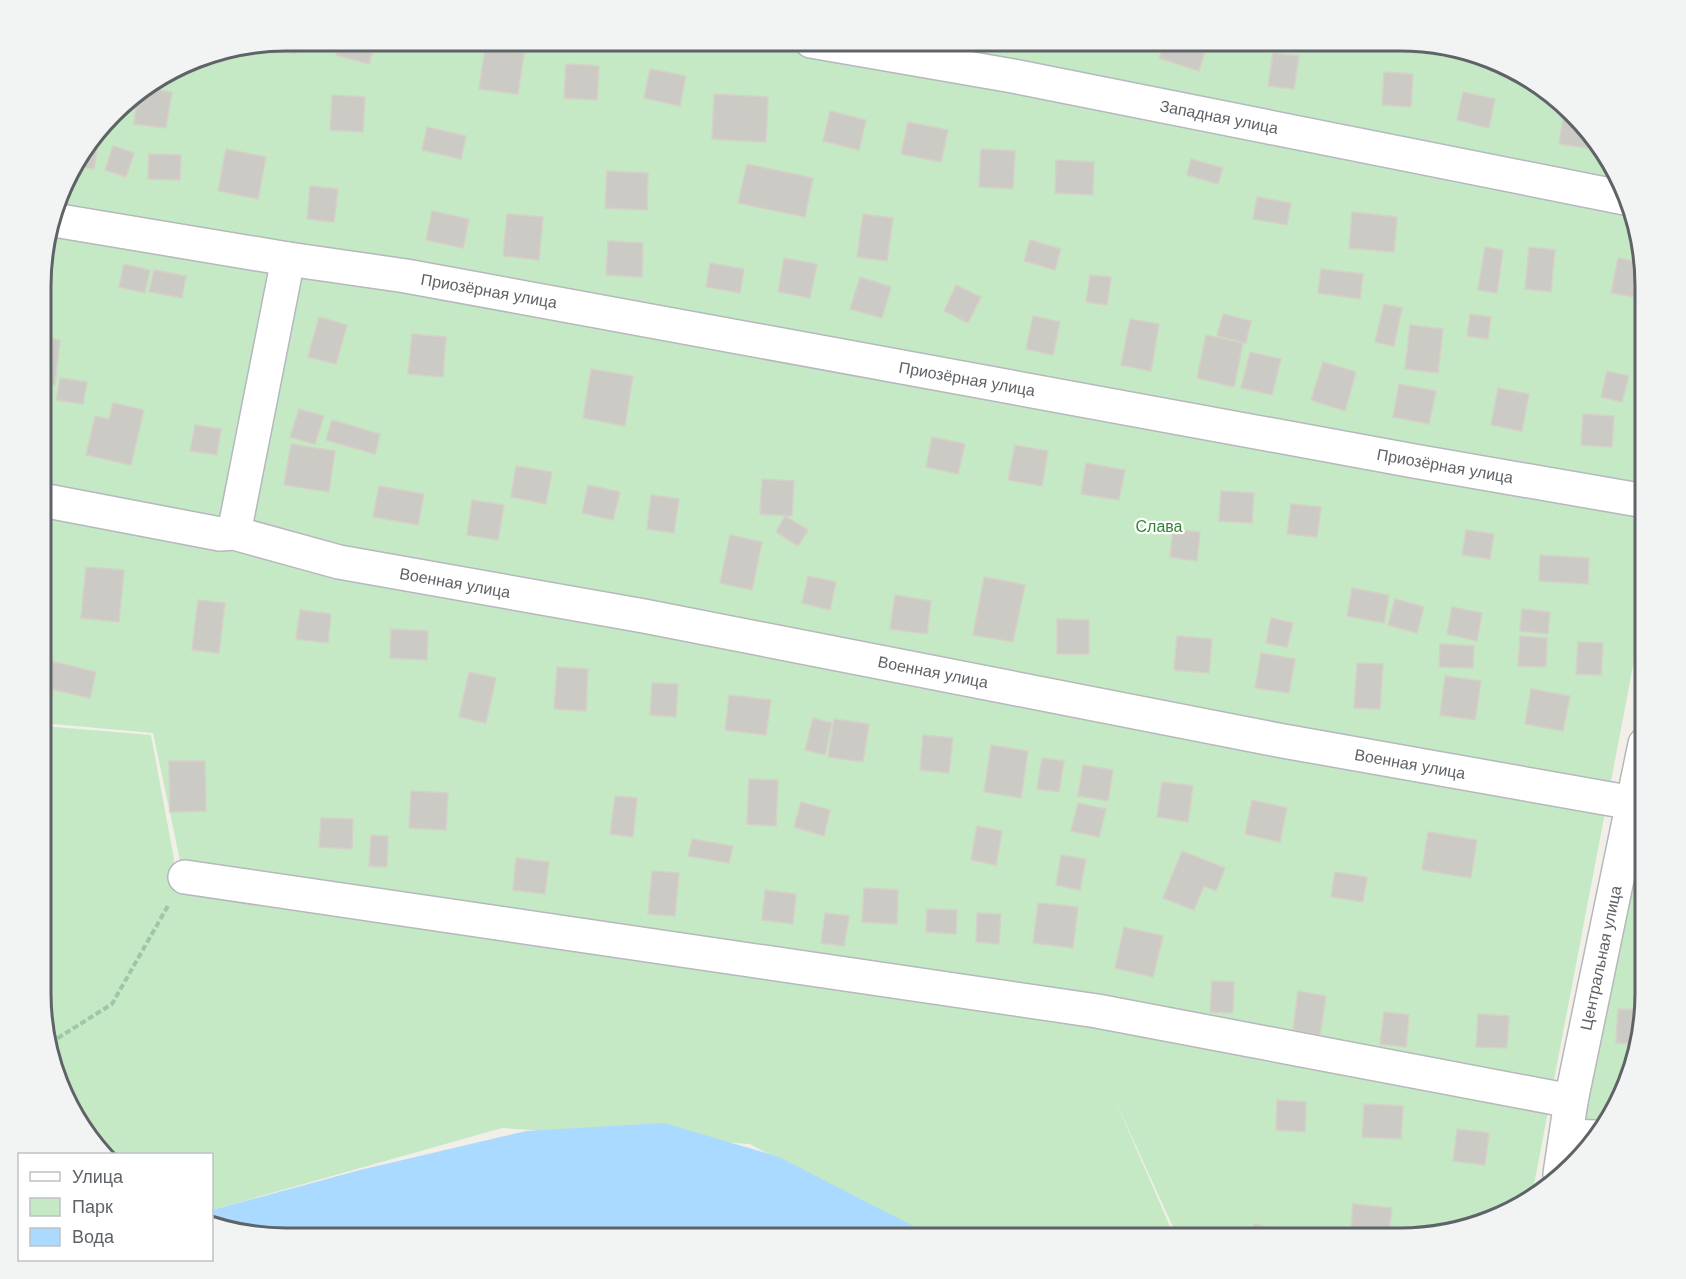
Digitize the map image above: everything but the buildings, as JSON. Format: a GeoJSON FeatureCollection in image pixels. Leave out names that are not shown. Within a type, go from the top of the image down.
{"type":"FeatureCollection","features":[{"type":"Feature","properties":{"kind":"street","name":"Западная улица"},"geometry":{"type":"LineString","coordinates":[[869,51],[1013,76],[1617,196]]}},
{"type":"Feature","properties":{"kind":"street","name":"Приозёрная улица"},"geometry":{"type":"LineString","coordinates":[[60,221],[406,276],[1635,499]]}},
{"type":"Feature","properties":{"kind":"street"},"geometry":{"type":"LineString","coordinates":[[234,533],[288,259]]}},
{"type":"Feature","properties":{"kind":"street","name":"Военная улица"},"geometry":{"type":"LineString","coordinates":[[51,502],[220,534],[234,533],[339,562],[645,616],[1283,741],[1633,803]]}},
{"type":"Feature","properties":{"kind":"street","name":"Центральная улица"},"geometry":{"type":"LineString","coordinates":[[1635,793],[1633,803],[1635,825]]}},
{"type":"Feature","properties":{"kind":"street","name":"Центральная улица"},"geometry":{"type":"LineString","coordinates":[[1571,1154],[1581,1136],[1572,1101],[1635,840]]}},
{"type":"Feature","properties":{"kind":"street"},"geometry":{"type":"LineString","coordinates":[[185,877],[1097,1011],[1572,1101]]}},
{"type":"Feature","properties":{"kind":"path"},"geometry":{"type":"LineString","coordinates":[[56,1039],[112,1004],[185,877]]}},
{"type":"Feature","properties":{"kind":"green space","name":"Слава"},"geometry":{"type":"Polygon","coordinates":[[[286,51],[1400,51],[1430,53],[1475,63],[1504,75],[1555,109],[1577,131],[1595,156],[1611,182],[1623,211],[1633,256],[1635,286],[1635,655],[1534,1185],[1504,1204],[1475,1216],[1430,1226],[1400,1228],[1173,1228],[1112,1093],[1171,1228],[905,1228],[750,1144],[502,1128],[213,1210],[213,1153],[114,1153],[109,1148],[75,1097],[63,1068],[53,1023],[51,727],[151,735],[174,859],[172,882],[181,865],[153,733],[51,724],[51,286],[53,256],[63,211],[75,182],[109,131],[131,109],[156,91],[182,75],[211,63],[256,53],[286,51]]]}},
{"type":"Feature","properties":{"kind":"green space"},"geometry":{"type":"Polygon","coordinates":[[[1635,839],[1635,993],[1630,1039],[1623,1068],[1611,1097],[1573,1152],[1635,839]]]}},
{"type":"Feature","properties":{"kind":"water"},"geometry":{"type":"Polygon","coordinates":[[[664,1123],[779,1157],[917,1228],[286,1228],[256,1226],[213,1217],[213,1210],[360,1170],[526,1131],[664,1123]]]}}]}
